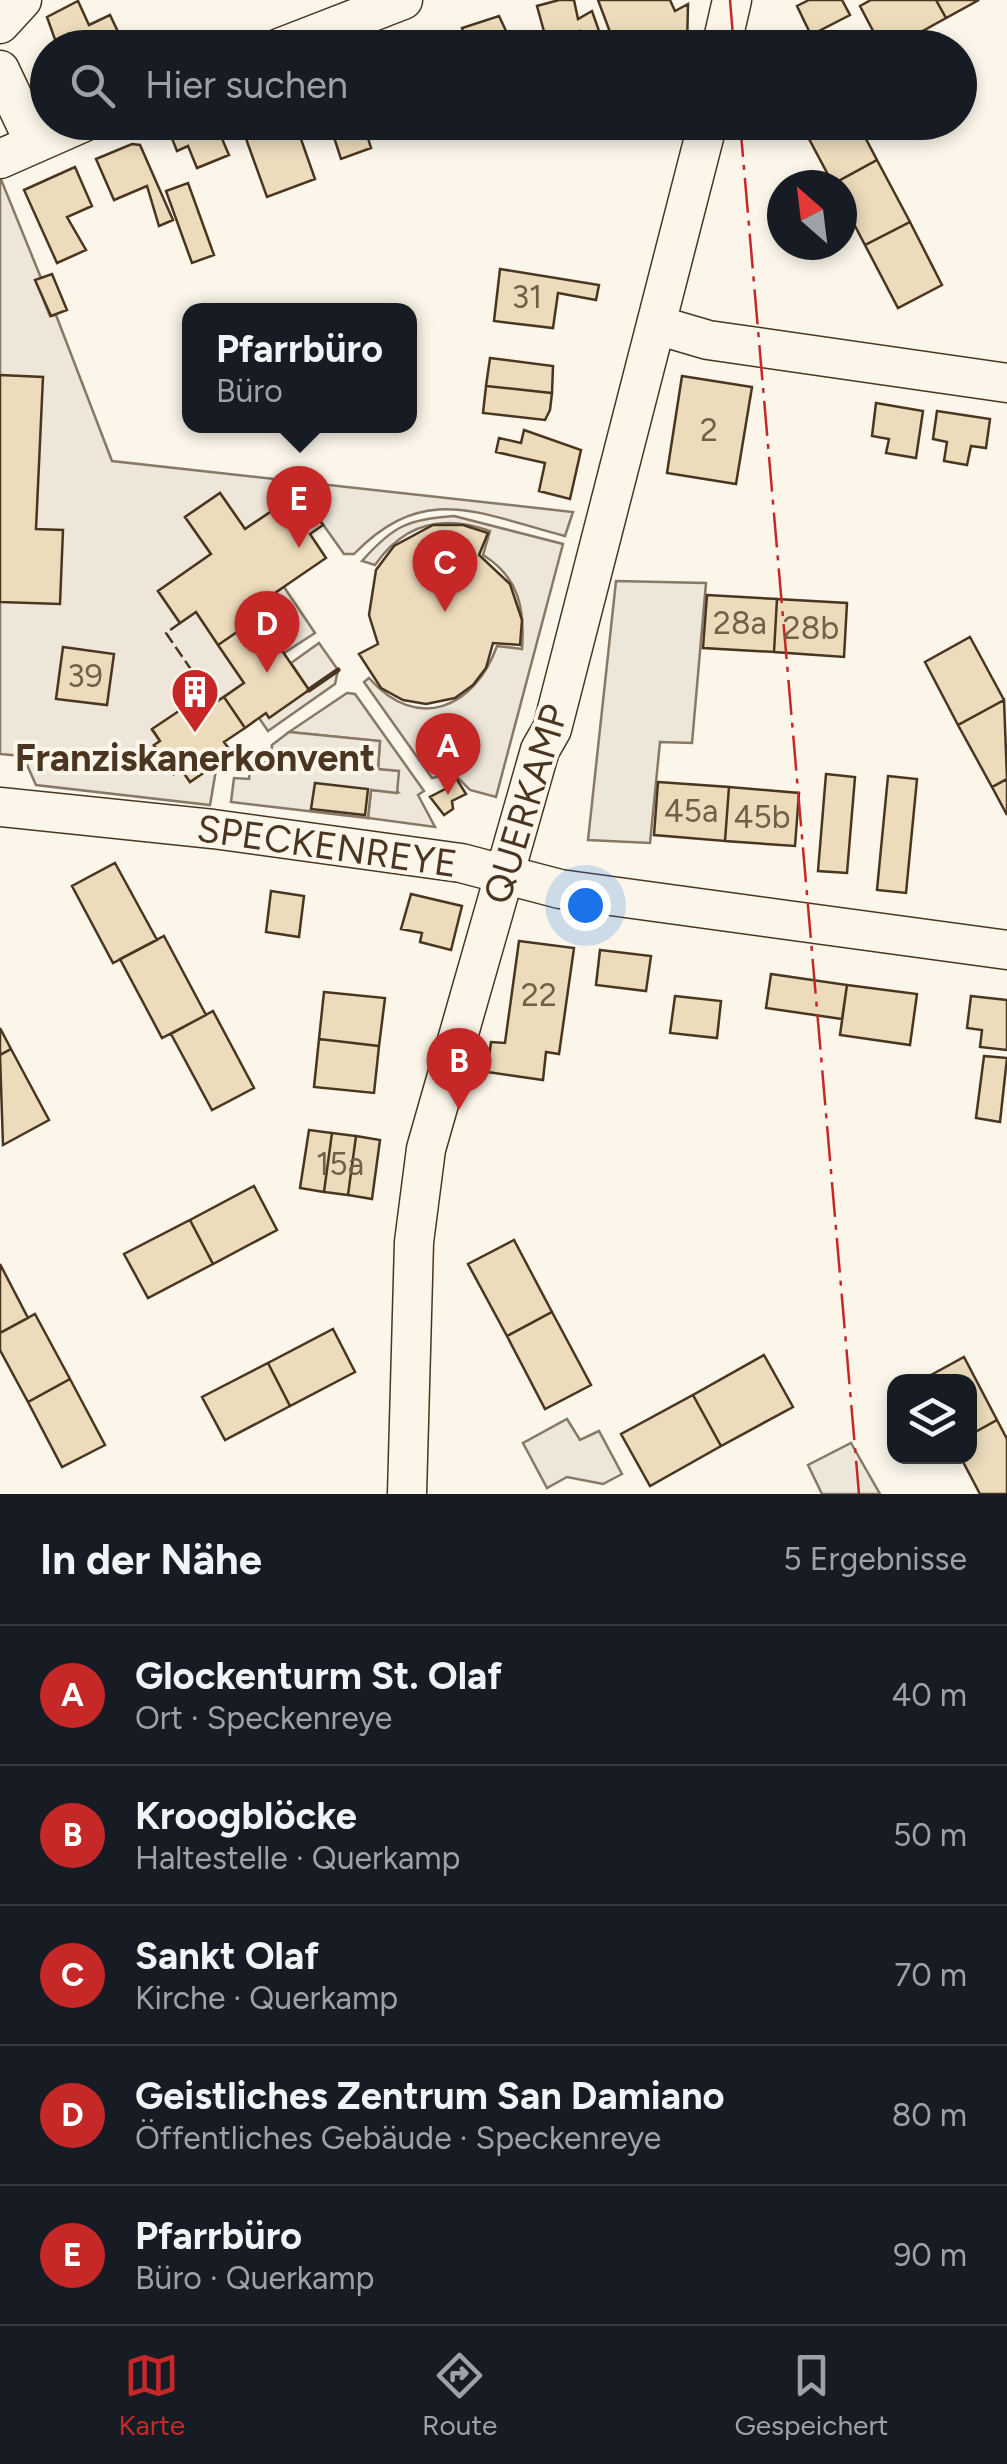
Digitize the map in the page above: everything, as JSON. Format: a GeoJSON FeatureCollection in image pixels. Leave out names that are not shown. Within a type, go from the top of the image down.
{"type":"FeatureCollection","features":[{"type":"Feature","properties":{"kind":"street"},"geometry":{"type":"LineString","coordinates":[[0,24],[22,0]]}},
{"type":"Feature","properties":{"kind":"street"},"geometry":{"type":"LineString","coordinates":[[326,30],[403,0]]}},
{"type":"Feature","properties":{"kind":"street"},"geometry":{"type":"LineString","coordinates":[[725,30],[732,0]]}},
{"type":"Feature","properties":{"kind":"street"},"geometry":{"type":"LineString","coordinates":[[0,70],[30,134]]}},
{"type":"Feature","properties":{"kind":"street"},"geometry":{"type":"LineString","coordinates":[[0,159],[39,140]]}},
{"type":"Feature","properties":{"kind":"street","name":"QUERKAMP"},"geometry":{"type":"LineString","coordinates":[[407,1494],[417,1204],[426,1149],[540,750],[552,729],[704,140]]}},
{"type":"Feature","properties":{"kind":"street"},"geometry":{"type":"LineString","coordinates":[[657,326],[708,340],[1007,383]]}},
{"type":"Feature","properties":{"kind":"street","name":"SPECKENREYE"},"geometry":{"type":"LineString","coordinates":[[0,807],[213,829],[461,863],[560,889],[1007,950]]}},
{"type":"Feature","properties":{"kind":"shaded area"},"geometry":{"type":"Polygon","coordinates":[[[0,177],[41,278],[36,281],[50,316],[56,315],[112,461],[573,512],[565,536],[479,513],[429,510],[405,517],[380,531],[354,554],[344,554],[300,492],[245,529],[220,493],[185,517],[211,554],[158,591],[180,623],[196,612],[244,683],[202,711],[194,701],[152,730],[160,741],[154,746],[174,774],[181,769],[190,782],[217,764],[210,805],[36,785],[23,756],[0,754],[0,177]]]}},
{"type":"Feature","properties":{"kind":"shaded area"},"geometry":{"type":"Polygon","coordinates":[[[454,516],[563,544],[496,797],[470,790],[453,773],[432,778],[364,682],[369,678],[387,695],[406,705],[443,706],[474,685],[497,646],[522,649],[517,595],[505,573],[483,555],[490,531],[456,523],[426,526],[399,540],[375,565],[362,561],[402,526],[454,516]]]}},
{"type":"Feature","properties":{"kind":"shaded area"},"geometry":{"type":"Polygon","coordinates":[[[616,581],[706,583],[692,743],[660,742],[650,843],[588,840],[616,581]]]}},
{"type":"Feature","properties":{"kind":"shaded area"},"geometry":{"type":"Polygon","coordinates":[[[284,587],[315,633],[284,653],[253,608],[284,587]]]}},
{"type":"Feature","properties":{"kind":"shaded area"},"geometry":{"type":"Polygon","coordinates":[[[319,643],[338,670],[335,684],[268,731],[259,718],[266,713],[270,717],[309,690],[291,663],[319,643]]]}},
{"type":"Feature","properties":{"kind":"shaded area"},"geometry":{"type":"Polygon","coordinates":[[[347,693],[355,694],[424,791],[418,795],[435,827],[368,818],[371,790],[398,792],[378,769],[380,741],[289,732],[347,693]]]}},
{"type":"Feature","properties":{"kind":"shaded area"},"geometry":{"type":"Polygon","coordinates":[[[289,732],[380,741],[378,769],[399,771],[397,793],[371,790],[368,818],[231,802],[234,778],[249,779],[251,761],[270,763],[272,745],[289,732]]]}},
{"type":"Feature","properties":{"kind":"shaded area"},"geometry":{"type":"Polygon","coordinates":[[[567,1419],[580,1440],[599,1431],[622,1474],[603,1484],[567,1477],[547,1488],[523,1443],[567,1419]]]}},
{"type":"Feature","properties":{"kind":"shaded area"},"geometry":{"type":"Polygon","coordinates":[[[851,1443],[880,1494],[822,1494],[808,1465],[851,1443]]]}},
{"type":"Feature","properties":{"kind":"building"},"geometry":{"type":"Polygon","coordinates":[[[574,0],[578,19],[592,11],[599,30],[544,30],[537,6],[574,0]]]}},
{"type":"Feature","properties":{"kind":"building"},"geometry":{"type":"Polygon","coordinates":[[[598,0],[670,0],[675,11],[688,4],[687,30],[609,30],[598,0]]]}},
{"type":"Feature","properties":{"kind":"building"},"geometry":{"type":"Polygon","coordinates":[[[809,0],[842,0],[850,15],[821,30],[809,30],[797,6],[809,0]]]}},
{"type":"Feature","properties":{"kind":"building"},"geometry":{"type":"Polygon","coordinates":[[[871,0],[936,0],[946,18],[924,30],[873,30],[860,6],[871,0]]]}},
{"type":"Feature","properties":{"kind":"building"},"geometry":{"type":"Polygon","coordinates":[[[936,0],[979,0],[946,18],[936,0]]]}},
{"type":"Feature","properties":{"kind":"building"},"geometry":{"type":"Polygon","coordinates":[[[78,1],[89,25],[110,15],[117,30],[52,30],[47,17],[78,1]]]}},
{"type":"Feature","properties":{"kind":"building"},"geometry":{"type":"Polygon","coordinates":[[[499,16],[506,30],[463,30],[499,16]]]}},
{"type":"Feature","properties":{"kind":"building"},"geometry":{"type":"Polygon","coordinates":[[[173,140],[223,140],[229,155],[197,168],[188,146],[177,151],[173,140]]]}},
{"type":"Feature","properties":{"kind":"building"},"geometry":{"type":"Polygon","coordinates":[[[246,140],[301,140],[315,179],[267,197],[246,140]]]}},
{"type":"Feature","properties":{"kind":"building"},"geometry":{"type":"Polygon","coordinates":[[[335,140],[369,140],[371,148],[341,159],[335,140]]]}},
{"type":"Feature","properties":{"kind":"building"},"geometry":{"type":"Polygon","coordinates":[[[810,140],[866,140],[877,160],[857,171],[826,170],[810,140]]]}},
{"type":"Feature","properties":{"kind":"building"},"geometry":{"type":"Polygon","coordinates":[[[132,144],[140,145],[173,220],[159,226],[147,186],[114,200],[96,159],[132,144]]]}},
{"type":"Feature","properties":{"kind":"building"},"geometry":{"type":"Polygon","coordinates":[[[877,160],[910,222],[865,245],[857,230],[857,171],[877,160]]]}},
{"type":"Feature","properties":{"kind":"building"},"geometry":{"type":"Polygon","coordinates":[[[75,167],[92,206],[67,217],[86,250],[57,263],[24,190],[75,167]]]}},
{"type":"Feature","properties":{"kind":"building"},"geometry":{"type":"Polygon","coordinates":[[[188,183],[214,255],[192,263],[166,191],[188,183]]]}},
{"type":"Feature","properties":{"kind":"building"},"geometry":{"type":"Polygon","coordinates":[[[910,222],[942,285],[898,308],[865,245],[910,222]]]}},
{"type":"Feature","properties":{"kind":"building"},"geometry":{"type":"Polygon","coordinates":[[[500,269],[599,285],[596,300],[558,293],[553,328],[494,321],[500,269]]]}},
{"type":"Feature","properties":{"kind":"building"},"geometry":{"type":"Polygon","coordinates":[[[52,274],[67,310],[51,316],[35,280],[52,274]]]}},
{"type":"Feature","properties":{"kind":"building"},"geometry":{"type":"Polygon","coordinates":[[[490,358],[553,366],[552,393],[486,386],[490,358]]]}},
{"type":"Feature","properties":{"kind":"building"},"geometry":{"type":"Polygon","coordinates":[[[0,375],[43,377],[36,529],[63,530],[60,604],[0,602],[0,375]]]}},
{"type":"Feature","properties":{"kind":"building"},"geometry":{"type":"Polygon","coordinates":[[[682,376],[752,387],[736,484],[667,473],[682,376]]]}},
{"type":"Feature","properties":{"kind":"building"},"geometry":{"type":"Polygon","coordinates":[[[486,386],[552,393],[550,410],[545,420],[483,413],[486,386]]]}},
{"type":"Feature","properties":{"kind":"building"},"geometry":{"type":"Polygon","coordinates":[[[876,403],[923,411],[916,458],[886,453],[889,439],[872,436],[876,403]]]}},
{"type":"Feature","properties":{"kind":"building"},"geometry":{"type":"Polygon","coordinates":[[[937,411],[990,419],[986,448],[971,446],[967,465],[944,461],[947,442],[933,439],[937,411]]]}},
{"type":"Feature","properties":{"kind":"building"},"geometry":{"type":"Polygon","coordinates":[[[524,430],[581,450],[570,499],[539,491],[545,463],[496,452],[499,438],[521,443],[524,430]]]}},
{"type":"Feature","properties":{"kind":"building"},"geometry":{"type":"Polygon","coordinates":[[[300,492],[323,525],[310,534],[326,558],[253,608],[259,617],[218,645],[196,612],[180,623],[158,591],[211,554],[185,517],[220,493],[245,529],[300,492]]]}},
{"type":"Feature","properties":{"kind":"building"},"geometry":{"type":"Polygon","coordinates":[[[433,525],[463,525],[488,533],[479,555],[510,584],[522,620],[520,645],[493,643],[486,668],[473,685],[455,698],[426,704],[403,700],[381,688],[359,654],[378,644],[369,615],[376,570],[394,546],[433,525]]]}},
{"type":"Feature","properties":{"kind":"building"},"geometry":{"type":"Polygon","coordinates":[[[707,595],[777,599],[774,652],[703,648],[707,595]]]}},
{"type":"Feature","properties":{"kind":"building"},"geometry":{"type":"Polygon","coordinates":[[[777,599],[847,603],[844,657],[774,652],[777,599]]]}},
{"type":"Feature","properties":{"kind":"building"},"geometry":{"type":"Polygon","coordinates":[[[259,617],[309,690],[269,718],[266,713],[245,728],[224,697],[244,683],[218,645],[259,617]]]}},
{"type":"Feature","properties":{"kind":"building"},"geometry":{"type":"Polygon","coordinates":[[[970,637],[1004,700],[958,725],[925,662],[970,637]]]}},
{"type":"Feature","properties":{"kind":"building"},"geometry":{"type":"Polygon","coordinates":[[[63,647],[114,654],[107,705],[56,699],[63,647]]]}},
{"type":"Feature","properties":{"kind":"building","name":"Franziskanerkonvent"},"geometry":{"type":"Polygon","coordinates":[[[224,697],[245,728],[224,742],[232,753],[190,782],[181,769],[174,774],[154,745],[160,741],[152,729],[194,701],[202,711],[224,697]]]}},
{"type":"Feature","properties":{"kind":"building"},"geometry":{"type":"Polygon","coordinates":[[[1004,700],[1007,779],[992,787],[958,725],[1004,700]]]}},
{"type":"Feature","properties":{"kind":"building"},"geometry":{"type":"Polygon","coordinates":[[[826,774],[855,777],[847,873],[818,871],[826,774]]]}},
{"type":"Feature","properties":{"kind":"building"},"geometry":{"type":"Polygon","coordinates":[[[888,776],[917,779],[906,893],[877,890],[888,776]]]}},
{"type":"Feature","properties":{"kind":"building"},"geometry":{"type":"Polygon","coordinates":[[[448,777],[456,778],[466,794],[452,801],[453,809],[444,815],[430,797],[445,789],[448,777]]]}},
{"type":"Feature","properties":{"kind":"building"},"geometry":{"type":"Polygon","coordinates":[[[1007,779],[1007,815],[992,787],[1007,779]]]}},
{"type":"Feature","properties":{"kind":"building"},"geometry":{"type":"Polygon","coordinates":[[[658,782],[729,787],[725,841],[654,835],[658,782]]]}},
{"type":"Feature","properties":{"kind":"building"},"geometry":{"type":"Polygon","coordinates":[[[315,783],[368,789],[365,815],[311,809],[315,783]]]}},
{"type":"Feature","properties":{"kind":"building"},"geometry":{"type":"Polygon","coordinates":[[[729,787],[799,793],[795,846],[725,841],[729,787]]]}},
{"type":"Feature","properties":{"kind":"building"},"geometry":{"type":"Polygon","coordinates":[[[115,863],[157,940],[113,963],[72,886],[115,863]]]}},
{"type":"Feature","properties":{"kind":"building"},"geometry":{"type":"Polygon","coordinates":[[[271,891],[304,896],[299,937],[266,932],[271,891]]]}},
{"type":"Feature","properties":{"kind":"building"},"geometry":{"type":"Polygon","coordinates":[[[411,894],[462,906],[451,950],[420,942],[422,933],[401,929],[411,894]]]}},
{"type":"Feature","properties":{"kind":"building"},"geometry":{"type":"Polygon","coordinates":[[[164,936],[206,1015],[162,1038],[120,959],[164,936]]]}},
{"type":"Feature","properties":{"kind":"building"},"geometry":{"type":"Polygon","coordinates":[[[519,941],[574,948],[559,1054],[546,1052],[543,1080],[487,1072],[491,1042],[505,1043],[519,941]]]}},
{"type":"Feature","properties":{"kind":"building"},"geometry":{"type":"Polygon","coordinates":[[[600,950],[651,956],[646,991],[596,985],[600,950]]]}},
{"type":"Feature","properties":{"kind":"building"},"geometry":{"type":"Polygon","coordinates":[[[771,974],[847,985],[842,1019],[766,1008],[771,974]]]}},
{"type":"Feature","properties":{"kind":"building"},"geometry":{"type":"Polygon","coordinates":[[[847,985],[917,994],[910,1045],[840,1035],[847,985]]]}},
{"type":"Feature","properties":{"kind":"building"},"geometry":{"type":"Polygon","coordinates":[[[324,992],[385,998],[379,1046],[319,1039],[324,992]]]}},
{"type":"Feature","properties":{"kind":"building"},"geometry":{"type":"Polygon","coordinates":[[[675,996],[721,1001],[717,1038],[670,1033],[675,996]]]}},
{"type":"Feature","properties":{"kind":"building"},"geometry":{"type":"Polygon","coordinates":[[[971,996],[1007,1000],[1007,1050],[980,1047],[982,1030],[967,1028],[971,996]]]}},
{"type":"Feature","properties":{"kind":"building"},"geometry":{"type":"Polygon","coordinates":[[[213,1011],[254,1088],[212,1110],[171,1034],[213,1011]]]}},
{"type":"Feature","properties":{"kind":"building"},"geometry":{"type":"Polygon","coordinates":[[[0,1028],[11,1049],[0,1055],[0,1028]]]}},
{"type":"Feature","properties":{"kind":"building"},"geometry":{"type":"Polygon","coordinates":[[[319,1039],[379,1046],[374,1093],[314,1087],[319,1039]]]}},
{"type":"Feature","properties":{"kind":"building"},"geometry":{"type":"Polygon","coordinates":[[[11,1049],[49,1120],[3,1145],[0,1055],[11,1049]]]}},
{"type":"Feature","properties":{"kind":"building"},"geometry":{"type":"Polygon","coordinates":[[[984,1056],[1007,1058],[1000,1122],[976,1118],[984,1056]]]}},
{"type":"Feature","properties":{"kind":"building"},"geometry":{"type":"Polygon","coordinates":[[[309,1130],[332,1133],[324,1192],[300,1188],[309,1130]]]}},
{"type":"Feature","properties":{"kind":"building"},"geometry":{"type":"Polygon","coordinates":[[[332,1133],[356,1136],[348,1195],[324,1192],[332,1133]]]}},
{"type":"Feature","properties":{"kind":"building"},"geometry":{"type":"Polygon","coordinates":[[[356,1136],[380,1140],[372,1199],[348,1195],[356,1136]]]}},
{"type":"Feature","properties":{"kind":"building"},"geometry":{"type":"Polygon","coordinates":[[[254,1186],[277,1230],[213,1264],[190,1220],[254,1186]]]}},
{"type":"Feature","properties":{"kind":"building"},"geometry":{"type":"Polygon","coordinates":[[[190,1220],[213,1264],[148,1298],[124,1254],[190,1220]]]}},
{"type":"Feature","properties":{"kind":"building"},"geometry":{"type":"Polygon","coordinates":[[[514,1240],[552,1312],[507,1336],[468,1264],[514,1240]]]}},
{"type":"Feature","properties":{"kind":"building"},"geometry":{"type":"Polygon","coordinates":[[[0,1264],[28,1318],[0,1333],[0,1264]]]}},
{"type":"Feature","properties":{"kind":"building"},"geometry":{"type":"Polygon","coordinates":[[[552,1312],[591,1385],[545,1409],[507,1336],[552,1312]]]}},
{"type":"Feature","properties":{"kind":"building"},"geometry":{"type":"Polygon","coordinates":[[[35,1314],[70,1379],[28,1402],[0,1350],[0,1333],[35,1314]]]}},
{"type":"Feature","properties":{"kind":"building"},"geometry":{"type":"Polygon","coordinates":[[[333,1329],[355,1372],[290,1406],[268,1363],[333,1329]]]}},
{"type":"Feature","properties":{"kind":"building"},"geometry":{"type":"Polygon","coordinates":[[[764,1355],[793,1407],[721,1446],[693,1395],[764,1355]]]}},
{"type":"Feature","properties":{"kind":"building"},"geometry":{"type":"Polygon","coordinates":[[[964,1357],[973,1374],[933,1374],[964,1357]]]}},
{"type":"Feature","properties":{"kind":"building"},"geometry":{"type":"Polygon","coordinates":[[[268,1363],[290,1406],[225,1440],[202,1397],[268,1363]]]}},
{"type":"Feature","properties":{"kind":"building"},"geometry":{"type":"Polygon","coordinates":[[[70,1379],[105,1445],[62,1467],[28,1402],[70,1379]]]}},
{"type":"Feature","properties":{"kind":"building"},"geometry":{"type":"Polygon","coordinates":[[[977,1382],[997,1420],[977,1431],[977,1382]]]}},
{"type":"Feature","properties":{"kind":"building"},"geometry":{"type":"Polygon","coordinates":[[[693,1395],[721,1446],[650,1486],[621,1434],[693,1395]]]}},
{"type":"Feature","properties":{"kind":"building"},"geometry":{"type":"Polygon","coordinates":[[[997,1420],[1007,1439],[1007,1494],[980,1494],[964,1464],[977,1464],[977,1431],[997,1420]]]}},
{"type":"Feature","properties":{"kind":"fence"},"geometry":{"type":"LineString","coordinates":[[180,623],[166,633],[214,703]]}},
{"type":"Feature","properties":{"kind":"wall"},"geometry":{"type":"LineString","coordinates":[[309,690],[338,670]]}},
{"type":"Feature","properties":{"kind":"power"},"geometry":{"type":"LineString","coordinates":[[730,0],[732,30]]}},
{"type":"Feature","properties":{"kind":"power"},"geometry":{"type":"LineString","coordinates":[[742,140],[859,1494]]}},
{"type":"Feature","properties":{"kind":"place","name":"Pfarrbüro"},"geometry":{"type":"Point","coordinates":[299,548]}},
{"type":"Feature","properties":{"kind":"place","name":"Sankt Olaf"},"geometry":{"type":"Point","coordinates":[445,612]}},
{"type":"Feature","properties":{"kind":"place","name":"Geistliches Zentrum San Damiano"},"geometry":{"type":"Point","coordinates":[267,673]}},
{"type":"Feature","properties":{"kind":"place","name":"Franziskanerkonvent"},"geometry":{"type":"Point","coordinates":[195,734]}},
{"type":"Feature","properties":{"kind":"place","name":"Glockenturm St. Olaf"},"geometry":{"type":"Point","coordinates":[448,795]}},
{"type":"Feature","properties":{"kind":"place","name":"Kroogblöcke"},"geometry":{"type":"Point","coordinates":[459,1110]}}]}
